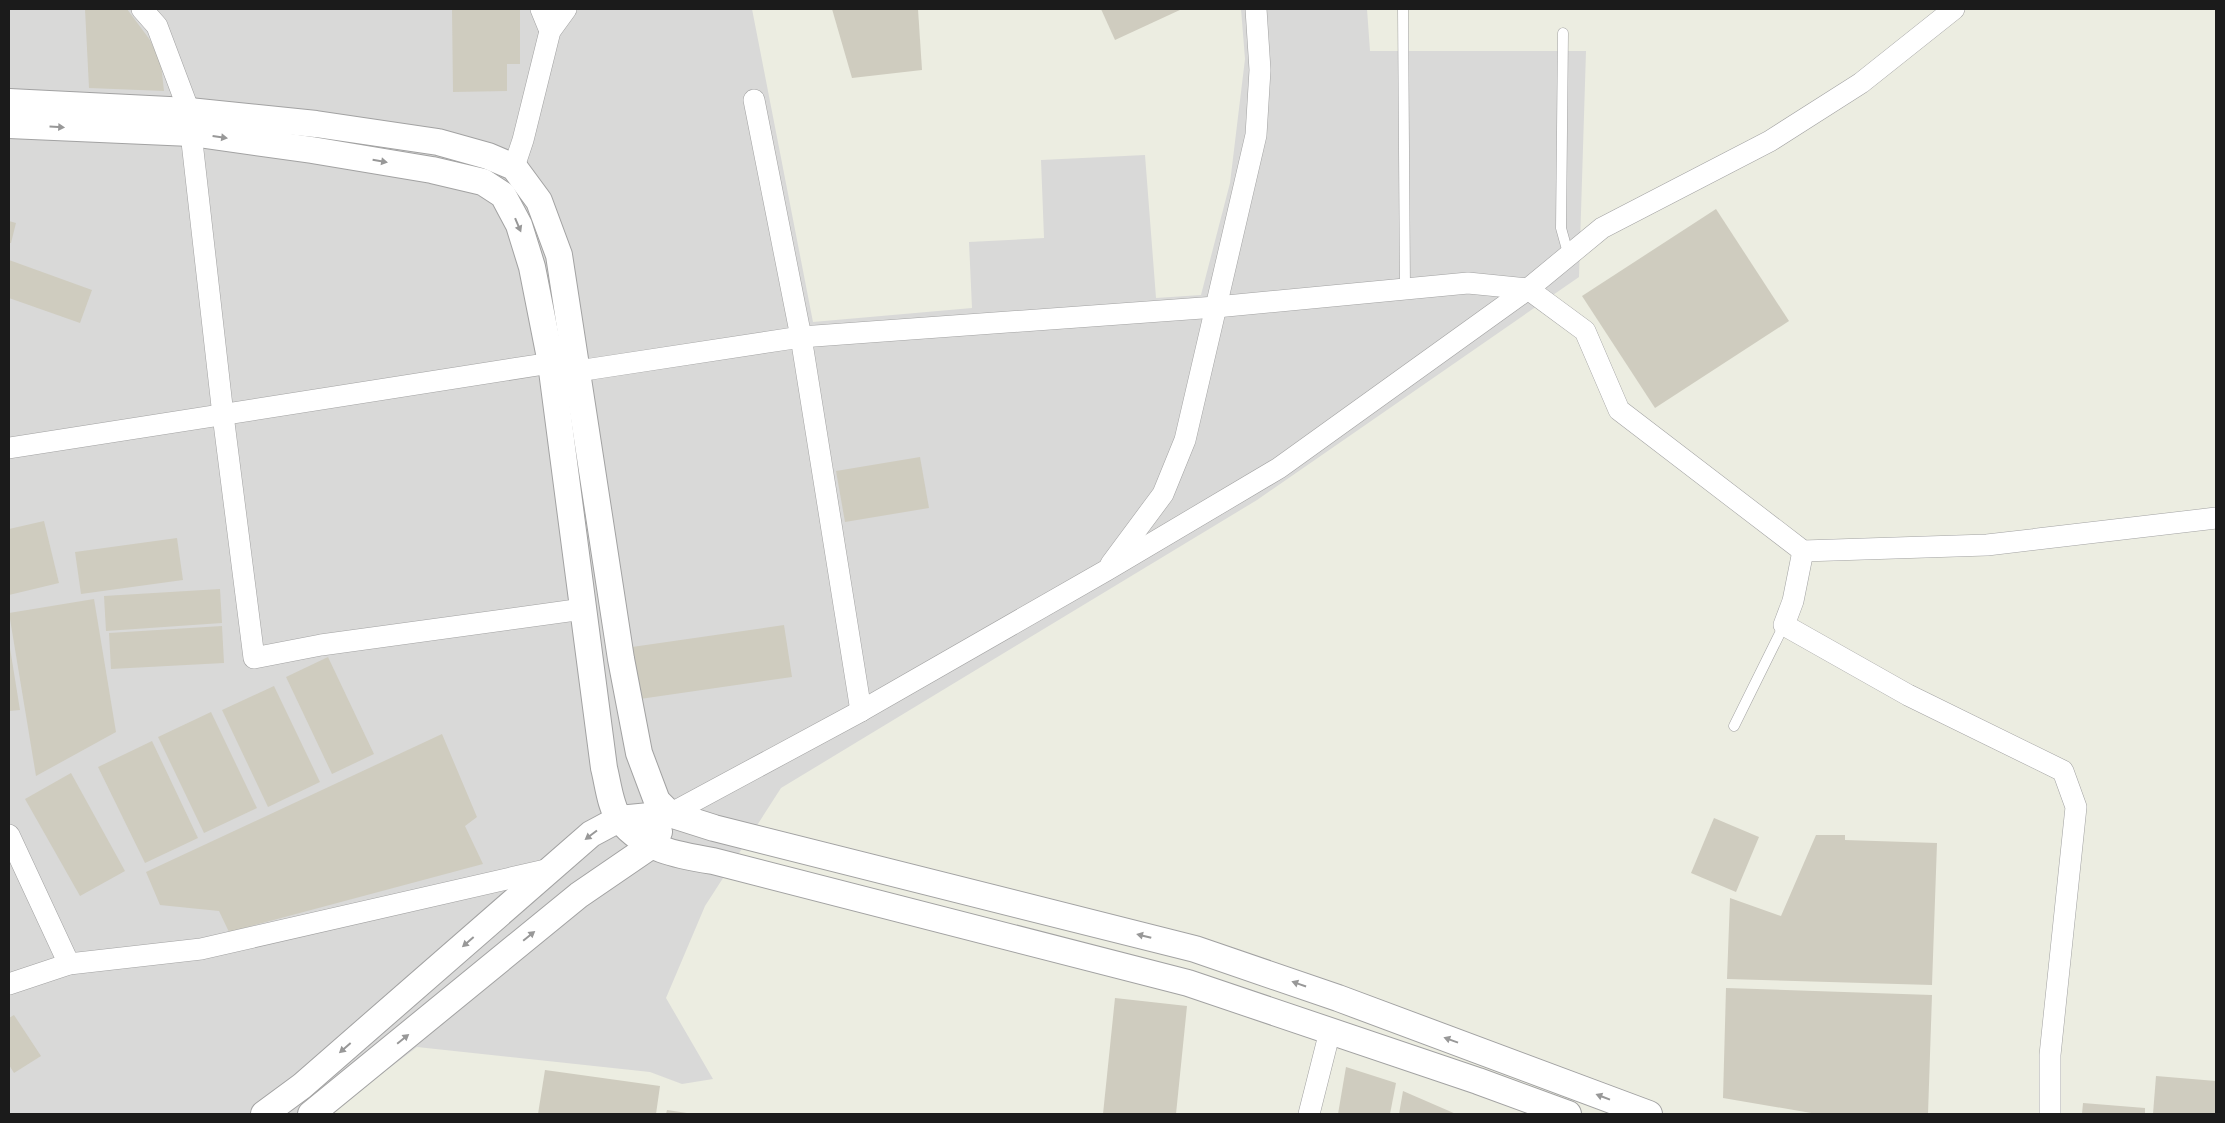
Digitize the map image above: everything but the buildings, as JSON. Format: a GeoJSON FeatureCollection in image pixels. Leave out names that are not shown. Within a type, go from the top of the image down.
{"type":"FeatureCollection","features":[{"type":"Feature","properties":{"kind":"street"},"geometry":{"type":"LineString","coordinates":[[142,9],[157,26],[190,122],[223,415],[254,658],[321,645],[583,609]]}},
{"type":"Feature","properties":{"kind":"street"},"geometry":{"type":"LineString","coordinates":[[541,9],[550,31]]}},
{"type":"Feature","properties":{"kind":"street"},"geometry":{"type":"LineString","coordinates":[[494,189],[514,166],[523,140],[550,31],[566,9]]}},
{"type":"Feature","properties":{"kind":"street"},"geometry":{"type":"LineString","coordinates":[[1107,570],[1162,494],[1186,440],[1256,135],[1260,70],[1256,9]]}},
{"type":"Feature","properties":{"kind":"street"},"geometry":{"type":"LineString","coordinates":[[264,1114],[302,1086],[592,834],[619,819],[670,814],[861,711],[1107,570],[1279,468],[1528,289],[1602,228],[1778,136],[1860,82],[1954,9]]}},
{"type":"Feature","properties":{"kind":"street"},"geometry":{"type":"LineString","coordinates":[[754,100],[801,337],[861,711]]}},
{"type":"Feature","properties":{"kind":"street"},"geometry":{"type":"LineString","coordinates":[[9,102],[190,122],[312,150],[432,170],[483,182],[503,195],[519,224],[532,267],[551,363],[604,768],[619,819],[652,845],[668,854],[713,861],[1188,983],[1478,1081],[1568,1114]]}},
{"type":"Feature","properties":{"kind":"street"},"geometry":{"type":"LineString","coordinates":[[9,125],[190,122],[316,124],[438,142],[488,156],[514,166],[539,201],[559,255],[621,659],[639,753],[657,801],[670,814],[714,828],[1195,949],[1338,998],[1649,1114]]}},
{"type":"Feature","properties":{"kind":"street"},"geometry":{"type":"LineString","coordinates":[[578,371],[801,337],[1216,307],[1468,284],[1528,289],[1585,331],[1619,410],[1803,551],[1987,545],[2216,518]]}},
{"type":"Feature","properties":{"kind":"street"},"geometry":{"type":"LineString","coordinates":[[9,448],[551,363]]}},
{"type":"Feature","properties":{"kind":"street"},"geometry":{"type":"LineString","coordinates":[[1803,551],[1793,601],[1784,625],[1908,695],[2063,771],[2076,807],[2050,1055],[2050,1114]]}},
{"type":"Feature","properties":{"kind":"street"},"geometry":{"type":"LineString","coordinates":[[590,665],[621,659]]}},
{"type":"Feature","properties":{"kind":"street"},"geometry":{"type":"LineString","coordinates":[[311,1114],[579,895],[652,845],[670,814]]}},
{"type":"Feature","properties":{"kind":"street"},"geometry":{"type":"LineString","coordinates":[[9,836],[69,964]]}},
{"type":"Feature","properties":{"kind":"street"},"geometry":{"type":"LineString","coordinates":[[9,984],[69,964],[201,949],[554,868]]}},
{"type":"Feature","properties":{"kind":"street"},"geometry":{"type":"LineString","coordinates":[[1309,1114],[1330,1031]]}},
{"type":"Feature","properties":{"kind":"lane"},"geometry":{"type":"LineString","coordinates":[[1403,9],[1406,289]]}},
{"type":"Feature","properties":{"kind":"lane"},"geometry":{"type":"LineString","coordinates":[[1563,33],[1561,228],[1566,246],[1572,253]]}},
{"type":"Feature","properties":{"kind":"lane"},"geometry":{"type":"LineString","coordinates":[[1734,726],[1784,625]]}},
{"type":"Feature","properties":{"kind":"shaded area"},"geometry":{"type":"Polygon","coordinates":[[[9,9],[752,9],[813,322],[972,308],[969,242],[1044,238],[1041,160],[1145,155],[1156,298],[1201,295],[1230,183],[1245,59],[1241,9],[1367,9],[1370,51],[1586,51],[1579,277],[1257,500],[781,788],[705,906],[666,998],[713,1079],[682,1084],[650,1072],[417,1047],[329,1114],[9,1114],[9,9]]]}}]}
